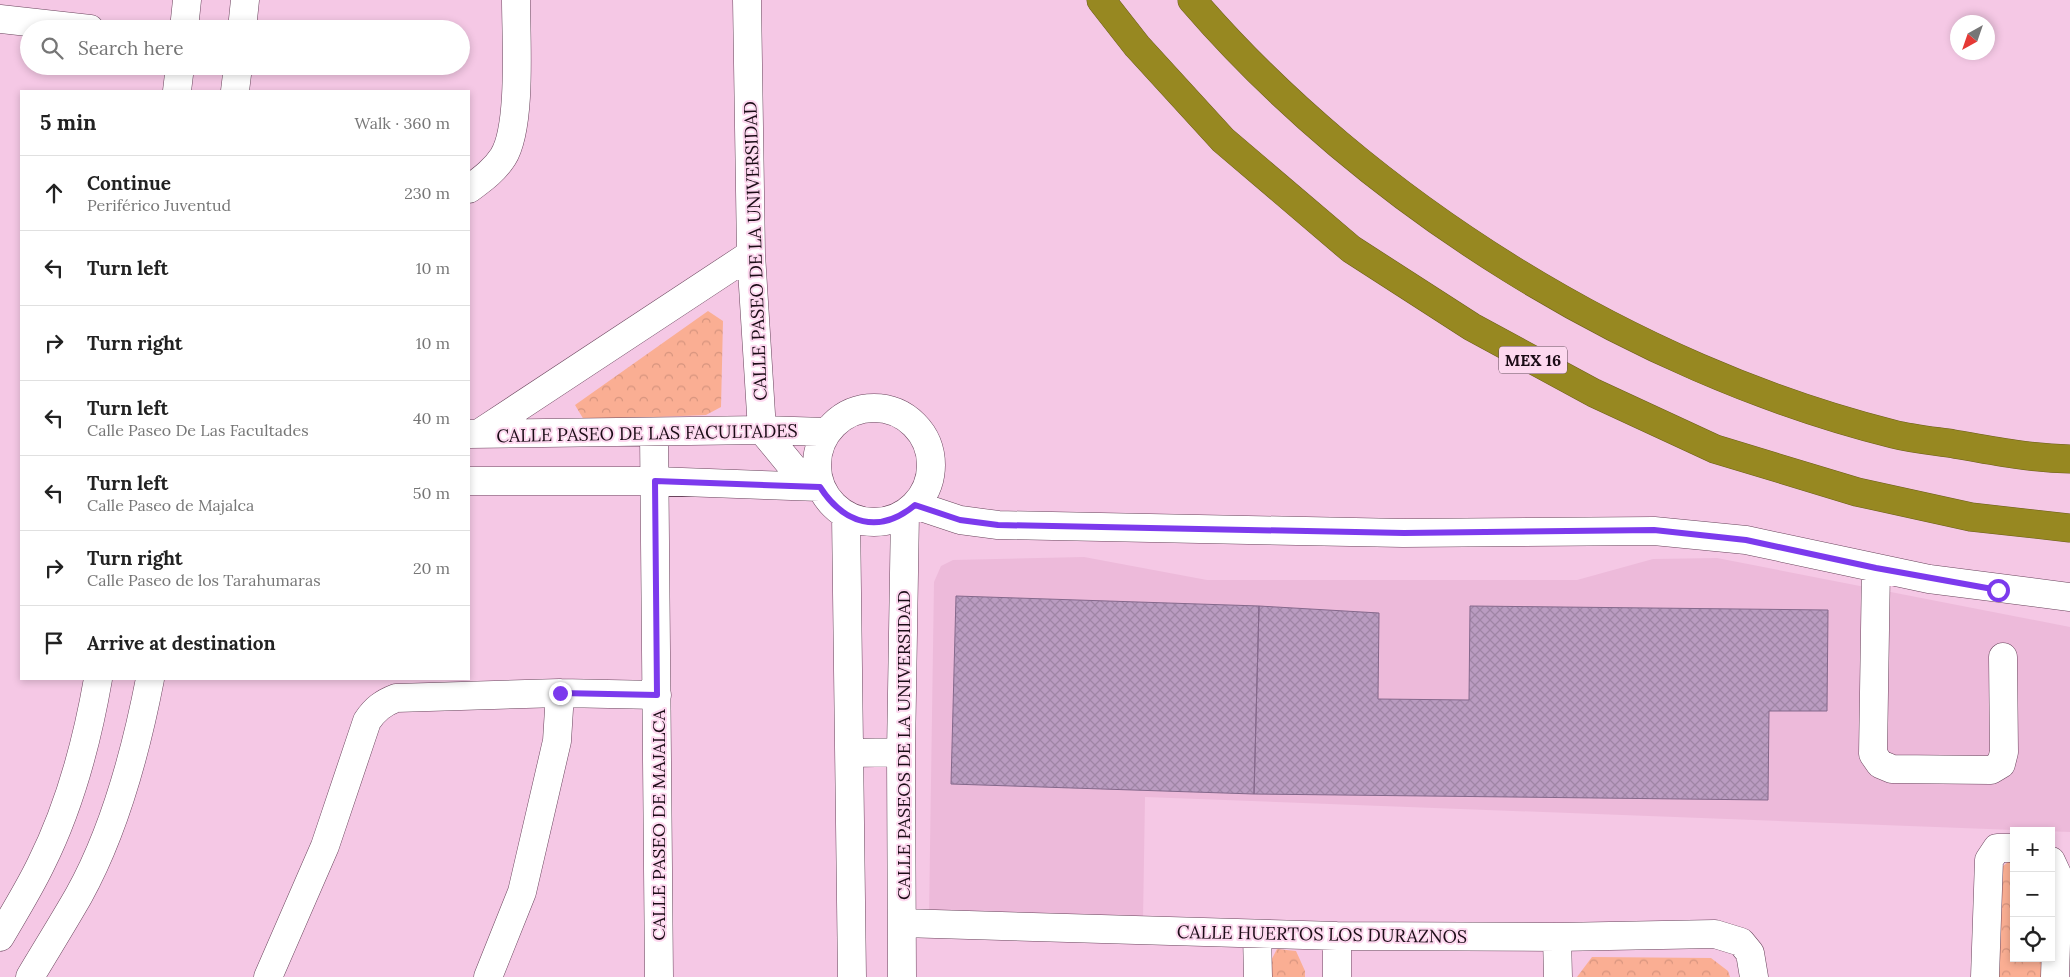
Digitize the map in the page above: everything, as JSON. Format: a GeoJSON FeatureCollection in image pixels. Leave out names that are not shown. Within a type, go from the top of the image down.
{"type":"FeatureCollection","features":[{"type":"Feature","properties":{"kind":"highway","name":"MEX 16"},"geometry":{"type":"LineString","coordinates":[[1101,0],[1137,46],[1223,140],[1351,249],[1472,327],[1594,392],[1715,449],[1867,494],[1971,517],[2070,528]]}},
{"type":"Feature","properties":{"kind":"highway"},"geometry":{"type":"LineString","coordinates":[[1192,0],[1267,78],[1349,155],[1460,236],[1590,314],[1680,359],[1783,400],[1894,434],[2031,458],[2070,458]]}},
{"type":"Feature","properties":{"kind":"street"},"geometry":{"type":"LineString","coordinates":[[185,20],[187,0]]}},
{"type":"Feature","properties":{"kind":"street"},"geometry":{"type":"LineString","coordinates":[[243,20],[245,0]]}},
{"type":"Feature","properties":{"kind":"street"},"geometry":{"type":"LineString","coordinates":[[470,188],[488,175],[504,156],[515,123],[516,0]]}},
{"type":"Feature","properties":{"kind":"street","name":"CALLE PASEO DE LA UNIVERSIDAD"},"geometry":{"type":"LineString","coordinates":[[746,0],[752,254],[762,430]]}},
{"type":"Feature","properties":{"kind":"street"},"geometry":{"type":"LineString","coordinates":[[0,19],[20,21]]}},
{"type":"Feature","properties":{"kind":"street"},"geometry":{"type":"LineString","coordinates":[[177,90],[179,75]]}},
{"type":"Feature","properties":{"kind":"street"},"geometry":{"type":"LineString","coordinates":[[235,90],[237,75]]}},
{"type":"Feature","properties":{"kind":"street"},"geometry":{"type":"LineString","coordinates":[[474,434],[752,254]]}},
{"type":"Feature","properties":{"kind":"street"},"geometry":{"type":"LineString","coordinates":[[762,430],[814,486],[831,503],[846,515],[860,521],[876,522],[891,520],[910,509],[925,490],[931,471],[930,452],[923,434],[910,420],[894,411],[875,407],[856,410],[839,418],[826,432],[818,449],[814,486]]}},
{"type":"Feature","properties":{"kind":"street","name":"CALLE PASEO DE LAS FACULTADES"},"geometry":{"type":"LineString","coordinates":[[474,434],[762,430],[826,432]]}},
{"type":"Feature","properties":{"kind":"street","name":"CALLE PASEO DE MAJALCA"},"geometry":{"type":"LineString","coordinates":[[654,433],[659,977]]}},
{"type":"Feature","properties":{"kind":"street"},"geometry":{"type":"LineString","coordinates":[[470,481],[655,481],[814,486]]}},
{"type":"Feature","properties":{"kind":"street"},"geometry":{"type":"LineString","coordinates":[[910,509],[960,520],[998,525],[1404,533],[1664,531],[1746,540],[1876,568],[1998,590],[2070,597]]}},
{"type":"Feature","properties":{"kind":"street","name":"CALLE PASEOS DE LA UNIVERSIDAD"},"geometry":{"type":"LineString","coordinates":[[902,977],[901,752],[910,509]]}},
{"type":"Feature","properties":{"kind":"street"},"geometry":{"type":"LineString","coordinates":[[846,515],[852,977]]}},
{"type":"Feature","properties":{"kind":"street"},"geometry":{"type":"LineString","coordinates":[[1876,568],[1873,754],[1880,764],[1892,770],[1991,770],[2001,764],[2004,752],[2004,657]]}},
{"type":"Feature","properties":{"kind":"street"},"geometry":{"type":"LineString","coordinates":[[0,937],[41,864],[68,799],[91,718],[98,680]]}},
{"type":"Feature","properties":{"kind":"street"},"geometry":{"type":"LineString","coordinates":[[30,977],[80,894],[112,821],[137,744],[150,680]]}},
{"type":"Feature","properties":{"kind":"street"},"geometry":{"type":"LineString","coordinates":[[268,977],[325,846],[362,733],[373,711],[384,703],[396,698],[560,693],[657,695]]}},
{"type":"Feature","properties":{"kind":"street"},"geometry":{"type":"LineString","coordinates":[[488,977],[522,892],[557,741],[560,693]]}},
{"type":"Feature","properties":{"kind":"street"},"geometry":{"type":"LineString","coordinates":[[850,753],[901,752]]}},
{"type":"Feature","properties":{"kind":"street"},"geometry":{"type":"LineString","coordinates":[[1985,977],[1988,860],[1997,848],[2010,848]]}},
{"type":"Feature","properties":{"kind":"street"},"geometry":{"type":"LineString","coordinates":[[2055,870],[2058,876],[2055,977]]}},
{"type":"Feature","properties":{"kind":"street","name":"CALLE HUERTOS LOS DURAZNOS"},"geometry":{"type":"LineString","coordinates":[[902,923],[1337,936],[1556,937],[1715,934],[1741,942],[1750,953],[1754,977]]}},
{"type":"Feature","properties":{"kind":"street"},"geometry":{"type":"LineString","coordinates":[[1258,934],[1258,977]]}},
{"type":"Feature","properties":{"kind":"street"},"geometry":{"type":"LineString","coordinates":[[1337,936],[1337,977]]}},
{"type":"Feature","properties":{"kind":"street"},"geometry":{"type":"LineString","coordinates":[[1556,937],[1558,977]]}},
{"type":"Feature","properties":{"kind":"shaded area"},"geometry":{"type":"Polygon","coordinates":[[[1084,557],[1207,580],[1577,580],[1653,559],[1717,558],[2070,627],[2070,832],[2055,831],[2055,827],[2010,827],[2010,830],[1145,797],[1143,920],[929,916],[934,582],[941,566],[953,560],[1084,557]]]}},
{"type":"Feature","properties":{"kind":"green space"},"geometry":{"type":"Polygon","coordinates":[[[708,311],[723,321],[721,407],[706,415],[584,420],[575,405],[708,311]]]}},
{"type":"Feature","properties":{"kind":"green space"},"geometry":{"type":"Polygon","coordinates":[[[2010,860],[2010,962],[2041,962],[2041,977],[1999,977],[2002,867],[2010,860]]]}},
{"type":"Feature","properties":{"kind":"green space"},"geometry":{"type":"Polygon","coordinates":[[[1277,949],[1296,951],[1305,971],[1305,977],[1265,977],[1265,972],[1277,949]]]}},
{"type":"Feature","properties":{"kind":"green space"},"geometry":{"type":"Polygon","coordinates":[[[1592,957],[1711,958],[1728,971],[1730,977],[1577,977],[1592,957]]]}},
{"type":"Feature","properties":{"kind":"building"},"geometry":{"type":"Polygon","coordinates":[[[956,596],[1259,606],[1254,794],[951,784],[956,596]]]}},
{"type":"Feature","properties":{"kind":"building"},"geometry":{"type":"Polygon","coordinates":[[[1259,606],[1379,613],[1378,699],[1469,700],[1470,606],[1828,610],[1827,711],[1769,711],[1768,800],[1254,794],[1259,606]]]}},
{"type":"Feature","properties":{"kind":"route"},"geometry":{"type":"LineString","coordinates":[[560,693],[657,695],[655,481],[820,487],[831,503],[846,515],[860,521],[876,522],[891,520],[915,505],[960,520],[998,525],[1404,533],[1654,530],[1746,540],[1929,579],[1998,590]]}}]}
